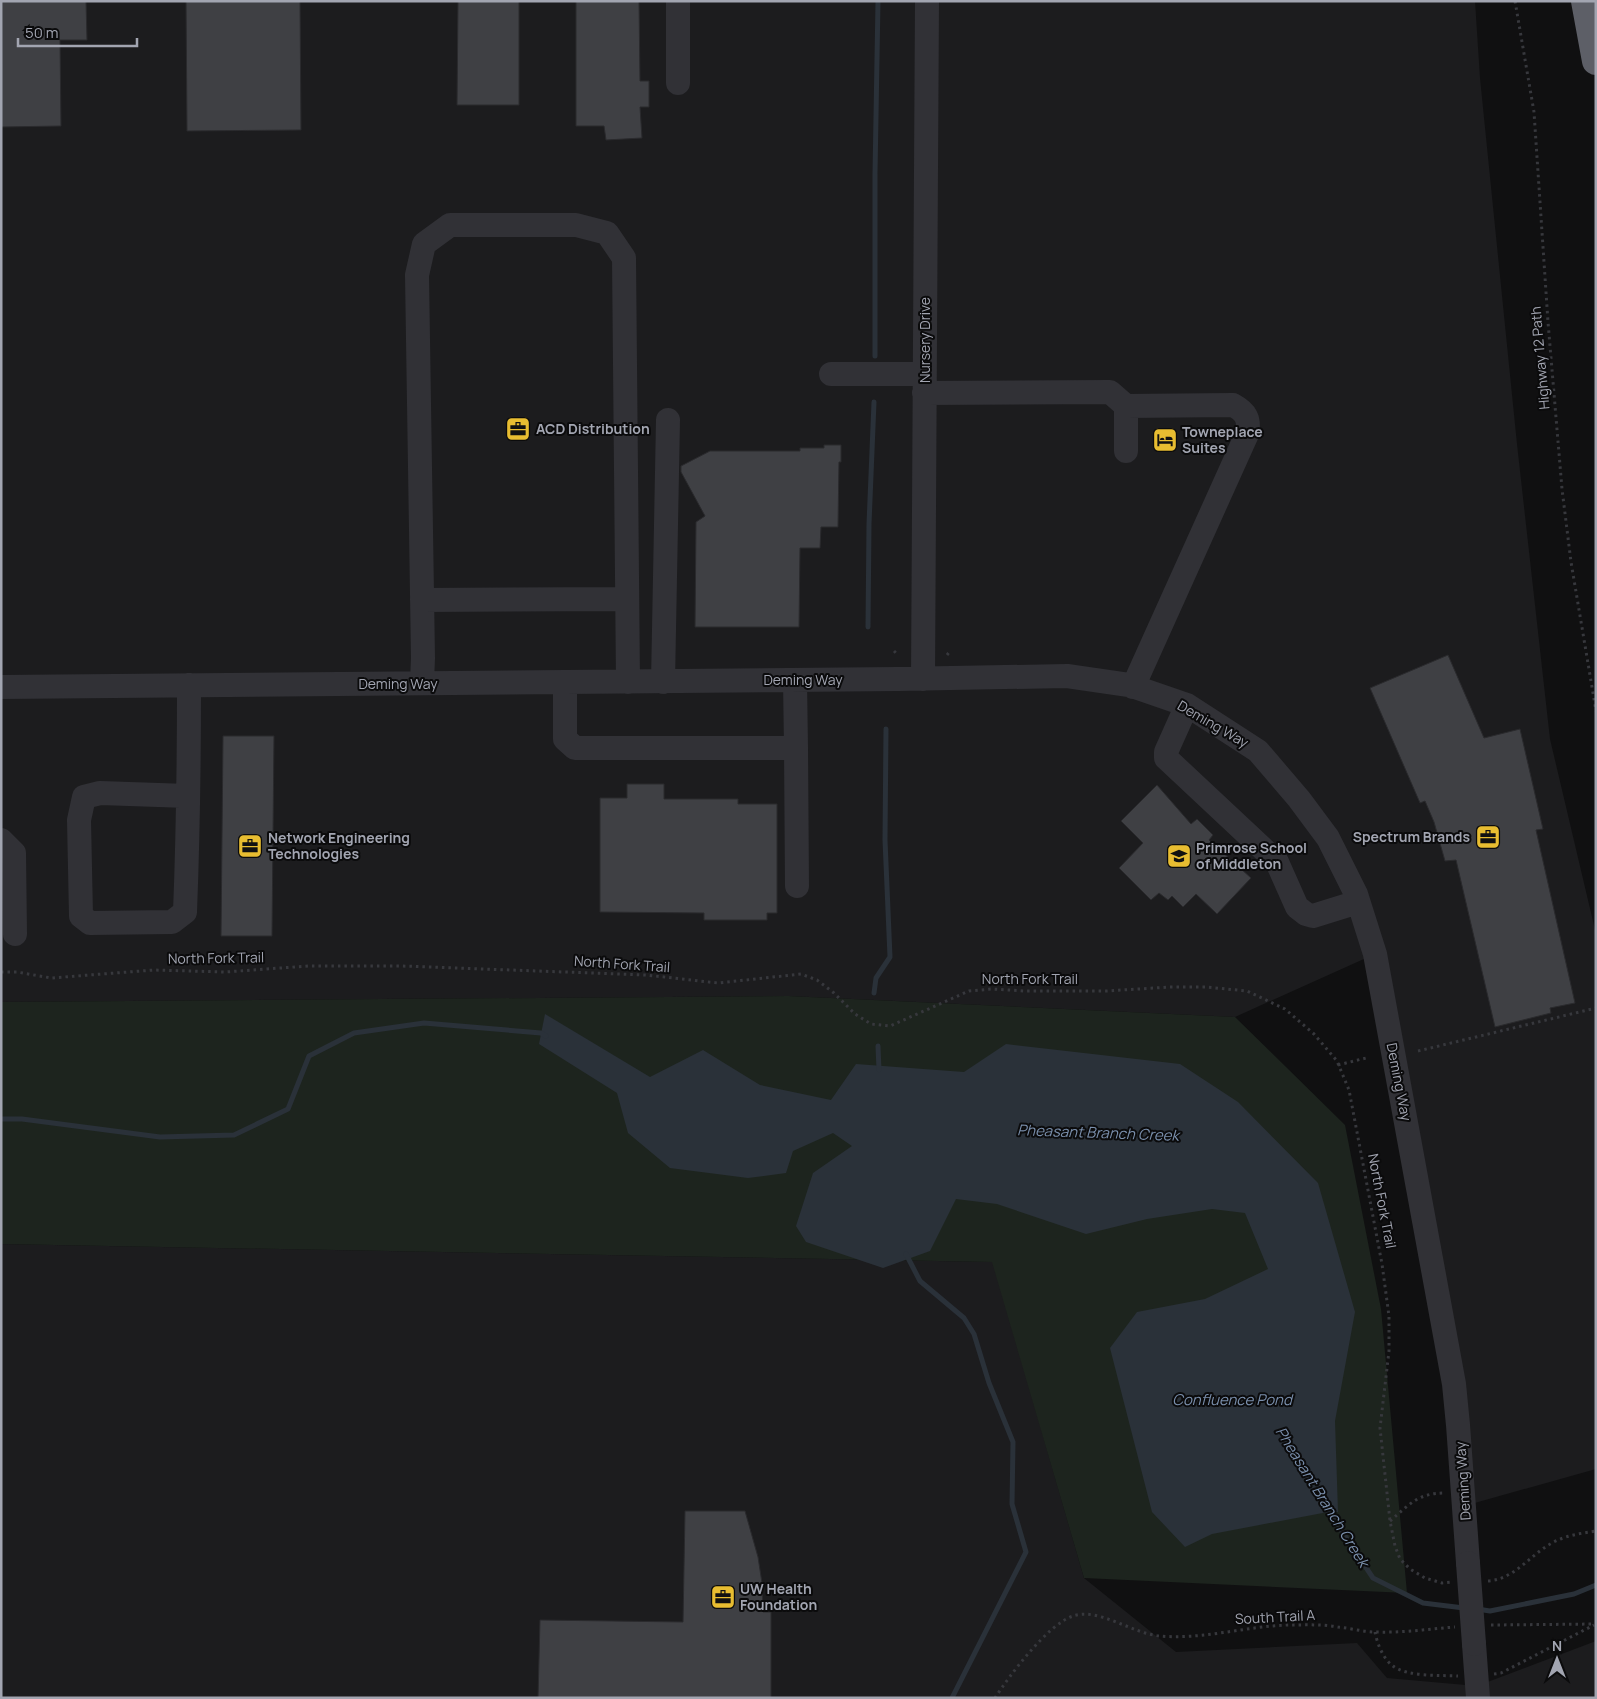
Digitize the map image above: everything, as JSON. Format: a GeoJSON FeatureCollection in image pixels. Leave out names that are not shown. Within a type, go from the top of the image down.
{"type":"FeatureCollection","features":[{"type":"Feature","properties":{"kind":"highway"},"geometry":{"type":"LineString","coordinates":[[1585,1],[1596,61]]}},
{"type":"Feature","properties":{"kind":"street"},"geometry":{"type":"LineString","coordinates":[[678,1],[678,83]]}},
{"type":"Feature","properties":{"kind":"street","name":"Nursery Drive"},"geometry":{"type":"LineString","coordinates":[[922,679],[927,1]]}},
{"type":"Feature","properties":{"kind":"street"},"geometry":{"type":"LineString","coordinates":[[422,683],[417,275],[424,244],[450,225],[576,225],[607,233],[624,258],[628,682]]}},
{"type":"Feature","properties":{"kind":"street"},"geometry":{"type":"LineString","coordinates":[[831,374],[924,383],[1110,392],[1126,406],[1233,405],[1242,410],[1247,416],[1246,434],[1133,687]]}},
{"type":"Feature","properties":{"kind":"street"},"geometry":{"type":"LineString","coordinates":[[1126,406],[1126,451]]}},
{"type":"Feature","properties":{"kind":"street"},"geometry":{"type":"LineString","coordinates":[[663,682],[668,420]]}},
{"type":"Feature","properties":{"kind":"street"},"geometry":{"type":"LineString","coordinates":[[422,600],[627,599]]}},
{"type":"Feature","properties":{"kind":"street","name":"Deming Way"},"geometry":{"type":"LineString","coordinates":[[1,687],[663,682],[1067,676],[1133,687],[1188,705],[1258,751],[1299,799],[1328,838],[1358,902],[1375,954],[1455,1392],[1478,1698]]}},
{"type":"Feature","properties":{"kind":"street"},"geometry":{"type":"LineString","coordinates":[[795,680],[797,886]]}},
{"type":"Feature","properties":{"kind":"street"},"geometry":{"type":"LineString","coordinates":[[565,682],[565,740],[575,748],[796,748]]}},
{"type":"Feature","properties":{"kind":"street"},"geometry":{"type":"LineString","coordinates":[[188,796],[100,793],[84,797],[79,820],[81,916],[90,924],[172,922],[185,912],[188,796],[189,685]]}},
{"type":"Feature","properties":{"kind":"street"},"geometry":{"type":"LineString","coordinates":[[1188,705],[1166,752],[1166,758],[1276,862],[1297,906],[1306,914],[1313,916],[1358,902]]}},
{"type":"Feature","properties":{"kind":"street"},"geometry":{"type":"LineString","coordinates":[[1,840],[14,853],[14,934]]}},
{"type":"Feature","properties":{"kind":"path","name":"Highway 12 Path"},"geometry":{"type":"LineString","coordinates":[[1515,1],[1534,112],[1549,332],[1570,562],[1596,711]]}},
{"type":"Feature","properties":{"kind":"path"},"geometry":{"type":"LineString","coordinates":[[947,655],[951,650]]}},
{"type":"Feature","properties":{"kind":"path"},"geometry":{"type":"LineString","coordinates":[[894,651],[898,655]]}},
{"type":"Feature","properties":{"kind":"path","name":"North Fork Trail"},"geometry":{"type":"LineString","coordinates":[[1,972],[17,972],[50,978],[154,970],[225,972],[308,966],[402,966],[646,975],[718,984],[801,974],[817,980],[834,993],[855,1014],[871,1024],[890,1026],[969,991],[992,989],[1106,991],[1171,987],[1206,987],[1248,991],[1285,1009],[1314,1034],[1338,1065],[1349,1090],[1382,1264],[1389,1316],[1389,1351],[1380,1428],[1390,1521],[1400,1559],[1410,1570],[1424,1578],[1442,1583],[1469,1575],[1497,1580],[1515,1572],[1556,1540],[1596,1531]]}},
{"type":"Feature","properties":{"kind":"path"},"geometry":{"type":"LineString","coordinates":[[1418,1051],[1596,1008]]}},
{"type":"Feature","properties":{"kind":"path"},"geometry":{"type":"LineString","coordinates":[[1338,1065],[1366,1058]]}},
{"type":"Feature","properties":{"kind":"path"},"geometry":{"type":"LineString","coordinates":[[1390,1521],[1414,1501],[1425,1495],[1463,1493]]}},
{"type":"Feature","properties":{"kind":"path","name":"South Trail A"},"geometry":{"type":"LineString","coordinates":[[995,1698],[1009,1678],[1046,1636],[1071,1616],[1082,1614],[1092,1615],[1160,1636],[1182,1636],[1254,1627],[1288,1625],[1337,1626],[1375,1632],[1458,1627]]}},
{"type":"Feature","properties":{"kind":"path"},"geometry":{"type":"LineString","coordinates":[[1487,1625],[1595,1625]]}},
{"type":"Feature","properties":{"kind":"path"},"geometry":{"type":"LineString","coordinates":[[1494,1674],[1501,1673],[1595,1625]]}},
{"type":"Feature","properties":{"kind":"path"},"geometry":{"type":"LineString","coordinates":[[1375,1632],[1382,1652],[1393,1666],[1423,1674],[1459,1676]]}},
{"type":"Feature","properties":{"kind":"shaded area"},"geometry":{"type":"Polygon","coordinates":[[[1,1],[1475,1],[1480,78],[1517,444],[1550,739],[1596,934],[1596,1469],[1464,1506],[1375,954],[1235,1017],[788,996],[1,1002],[1,1]]]}},
{"type":"Feature","properties":{"kind":"shaded area"},"geometry":{"type":"Polygon","coordinates":[[[788,996],[1235,1017],[1345,1125],[1381,1309],[1407,1593],[1084,1578],[992,1262],[1,1244],[1,1002],[788,996]]]}},
{"type":"Feature","properties":{"kind":"shaded area"},"geometry":{"type":"Polygon","coordinates":[[[1,1244],[993,1262],[1084,1578],[1176,1652],[1357,1643],[1387,1678],[1477,1686],[1596,1641],[1596,1698],[1,1698],[1,1244]]]}},
{"type":"Feature","properties":{"kind":"water","name":"Confluence Pond"},"geometry":{"type":"Polygon","coordinates":[[[545,1014],[650,1077],[703,1050],[760,1085],[831,1100],[856,1064],[964,1072],[1006,1044],[1180,1064],[1238,1102],[1318,1183],[1355,1312],[1335,1421],[1338,1512],[1328,1512],[1212,1534],[1185,1547],[1152,1512],[1110,1348],[1137,1312],[1205,1299],[1268,1269],[1245,1213],[1212,1209],[1147,1219],[1086,1234],[997,1204],[956,1199],[930,1251],[883,1268],[806,1242],[796,1226],[813,1173],[852,1146],[833,1133],[793,1151],[786,1173],[748,1178],[670,1168],[628,1133],[617,1093],[539,1044],[545,1014]]]}},
{"type":"Feature","properties":{"kind":"building"},"geometry":{"type":"Polygon","coordinates":[[[2,1],[86,1],[87,40],[60,40],[61,126],[1,127],[2,1]]]}},
{"type":"Feature","properties":{"kind":"building"},"geometry":{"type":"Polygon","coordinates":[[[186,1],[300,1],[301,130],[187,131],[186,1]]]}},
{"type":"Feature","properties":{"kind":"building"},"geometry":{"type":"Polygon","coordinates":[[[458,1],[519,1],[519,105],[457,105],[458,1]]]}},
{"type":"Feature","properties":{"kind":"building"},"geometry":{"type":"Polygon","coordinates":[[[576,1],[639,1],[640,81],[649,81],[649,107],[640,107],[642,138],[606,140],[604,126],[576,126],[576,1]]]}},
{"type":"Feature","properties":{"kind":"building"},"geometry":{"type":"Polygon","coordinates":[[[824,445],[841,445],[838,527],[821,527],[820,548],[800,548],[799,627],[695,627],[696,522],[705,516],[681,472],[681,466],[710,451],[800,451],[800,448],[824,448],[824,445]]]}},
{"type":"Feature","properties":{"kind":"building","name":"Spectrum Brands"},"geometry":{"type":"Polygon","coordinates":[[[1448,655],[1484,738],[1520,729],[1543,829],[1536,830],[1575,1003],[1550,1008],[1551,1013],[1495,1027],[1456,860],[1445,861],[1434,822],[1425,801],[1420,803],[1370,688],[1448,655]]]}},
{"type":"Feature","properties":{"kind":"building"},"geometry":{"type":"Polygon","coordinates":[[[223,736],[274,736],[272,936],[221,936],[223,736]]]}},
{"type":"Feature","properties":{"kind":"building"},"geometry":{"type":"Polygon","coordinates":[[[627,784],[664,784],[664,799],[738,799],[738,804],[777,804],[777,913],[767,913],[767,920],[704,920],[704,913],[600,912],[600,798],[627,798],[627,784]]]}},
{"type":"Feature","properties":{"kind":"building","name":"Primrose School of Middleton"},"geometry":{"type":"Polygon","coordinates":[[[1157,785],[1191,824],[1197,819],[1213,835],[1209,840],[1251,878],[1217,914],[1196,894],[1183,907],[1172,896],[1168,900],[1159,893],[1151,900],[1119,868],[1143,843],[1121,821],[1157,785]]]}},
{"type":"Feature","properties":{"kind":"building","name":"UW Health Foundation"},"geometry":{"type":"Polygon","coordinates":[[[685,1511],[745,1511],[758,1557],[762,1583],[763,1612],[771,1612],[771,1698],[538,1698],[540,1620],[683,1622],[685,1511]]]}},
{"type":"Feature","properties":{"kind":"waterway"},"geometry":{"type":"LineString","coordinates":[[875,356],[875,174],[878,1]]}},
{"type":"Feature","properties":{"kind":"waterway"},"geometry":{"type":"LineString","coordinates":[[868,627],[869,524],[874,402]]}},
{"type":"Feature","properties":{"kind":"waterway"},"geometry":{"type":"LineString","coordinates":[[874,993],[876,978],[890,957],[885,840],[886,729]]}},
{"type":"Feature","properties":{"kind":"waterway"},"geometry":{"type":"LineString","coordinates":[[1,1119],[22,1119],[160,1137],[234,1135],[288,1109],[309,1056],[354,1033],[424,1023],[541,1033],[546,1036]]}},
{"type":"Feature","properties":{"kind":"waterway"},"geometry":{"type":"LineString","coordinates":[[878,1046],[879,1070]]}},
{"type":"Feature","properties":{"kind":"waterway"},"geometry":{"type":"LineString","coordinates":[[906,1254],[920,1281],[964,1318],[974,1334],[989,1383],[1013,1442],[1012,1504],[1026,1552],[952,1698]]}},
{"type":"Feature","properties":{"kind":"waterway","name":"Pheasant Branch Creek"},"geometry":{"type":"LineString","coordinates":[[1325,1506],[1373,1578],[1423,1603],[1464,1608]]}},
{"type":"Feature","properties":{"kind":"waterway","name":"Pheasant Branch Creek"},"geometry":{"type":"LineString","coordinates":[[1477,1609],[1490,1611],[1574,1594],[1596,1585]]}},
{"type":"Feature","properties":{"kind":"place","name":"ACD Distribution"},"geometry":{"type":"Point","coordinates":[518,429]}},
{"type":"Feature","properties":{"kind":"place","name":"Towneplace Suites"},"geometry":{"type":"Point","coordinates":[1165,440]}},
{"type":"Feature","properties":{"kind":"place","name":"Spectrum Brands"},"geometry":{"type":"Point","coordinates":[1488,837]}},
{"type":"Feature","properties":{"kind":"place","name":"Network Engineering Technologies"},"geometry":{"type":"Point","coordinates":[250,846]}},
{"type":"Feature","properties":{"kind":"place","name":"Primrose School of Middleton"},"geometry":{"type":"Point","coordinates":[1179,856]}},
{"type":"Feature","properties":{"kind":"place","name":"UW Health Foundation"},"geometry":{"type":"Point","coordinates":[723,1597]}}]}
